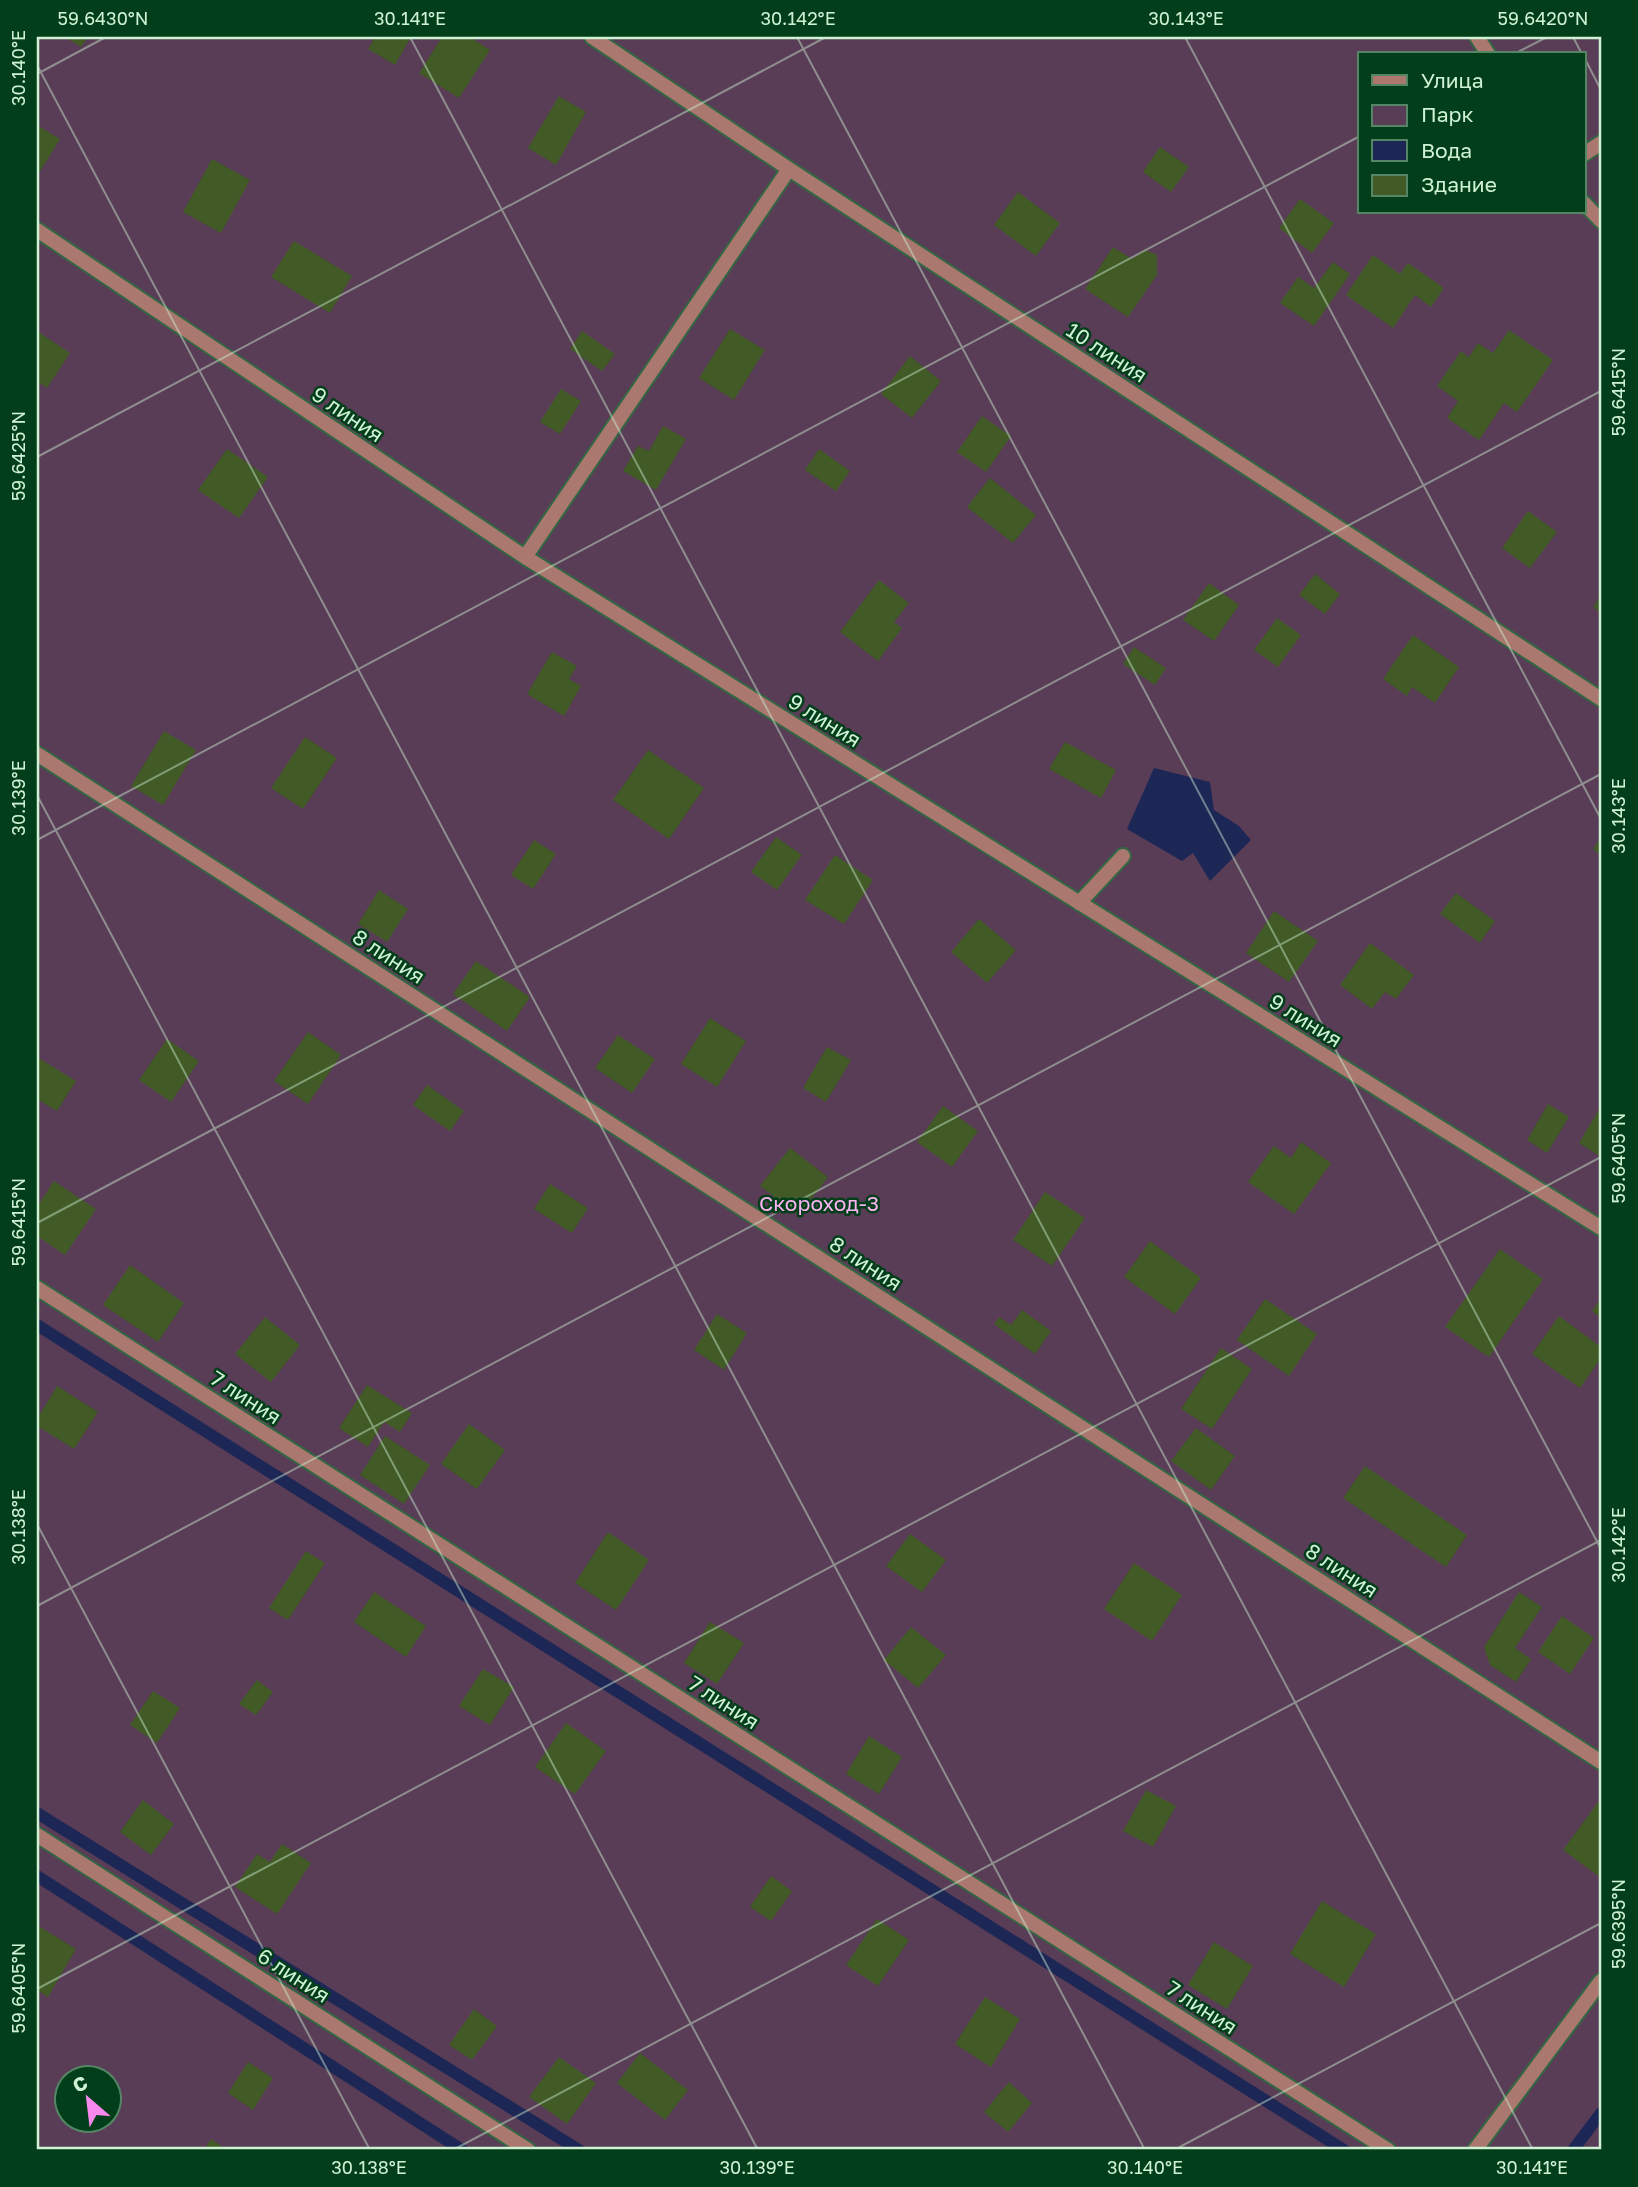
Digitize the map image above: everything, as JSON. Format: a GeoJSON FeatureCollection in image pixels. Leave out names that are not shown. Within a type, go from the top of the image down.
{"type":"FeatureCollection","features":[{"type":"Feature","properties":{"kind":"street","name":"10 линия"},"geometry":{"type":"LineString","coordinates":[[592,37],[789,169],[1601,699]]}},
{"type":"Feature","properties":{"kind":"street"},"geometry":{"type":"LineString","coordinates":[[1477,37],[1487,52]]}},
{"type":"Feature","properties":{"kind":"street"},"geometry":{"type":"LineString","coordinates":[[1586,153],[1601,143]]}},
{"type":"Feature","properties":{"kind":"street"},"geometry":{"type":"LineString","coordinates":[[525,557],[789,169]]}},
{"type":"Feature","properties":{"kind":"street"},"geometry":{"type":"LineString","coordinates":[[1586,205],[1601,221]]}},
{"type":"Feature","properties":{"kind":"street","name":"9 линия"},"geometry":{"type":"LineString","coordinates":[[37,230],[525,557],[1601,1228]]}},
{"type":"Feature","properties":{"kind":"street","name":"8 линия"},"geometry":{"type":"LineString","coordinates":[[37,754],[1601,1762]]}},
{"type":"Feature","properties":{"kind":"street"},"geometry":{"type":"LineString","coordinates":[[1079,903],[1123,856]]}},
{"type":"Feature","properties":{"kind":"street","name":"7 линия"},"geometry":{"type":"LineString","coordinates":[[37,1288],[1388,2150]]}},
{"type":"Feature","properties":{"kind":"street","name":"6 линия"},"geometry":{"type":"LineString","coordinates":[[37,1835],[528,2150]]}},
{"type":"Feature","properties":{"kind":"street"},"geometry":{"type":"LineString","coordinates":[[1475,2150],[1601,1982]]}},
{"type":"Feature","properties":{"kind":"green space","name":"Скороход-3"},"geometry":{"type":"Polygon","coordinates":[[[37,37],[1601,37],[1601,2150],[37,2150],[37,37]]]}},
{"type":"Feature","properties":{"kind":"water"},"geometry":{"type":"Polygon","coordinates":[[[1154,768],[1210,782],[1214,810],[1239,826],[1251,840],[1210,881],[1193,853],[1182,861],[1127,829],[1154,768]]]}},
{"type":"Feature","properties":{"kind":"building"},"geometry":{"type":"Polygon","coordinates":[[[65,37],[88,37],[81,47],[65,37]]]}},
{"type":"Feature","properties":{"kind":"building"},"geometry":{"type":"Polygon","coordinates":[[[375,37],[411,37],[395,65],[368,49],[375,37]]]}},
{"type":"Feature","properties":{"kind":"building"},"geometry":{"type":"Polygon","coordinates":[[[442,37],[470,37],[490,50],[459,98],[419,73],[442,37]]]}},
{"type":"Feature","properties":{"kind":"building"},"geometry":{"type":"Polygon","coordinates":[[[559,96],[586,112],[556,165],[528,148],[559,96]]]}},
{"type":"Feature","properties":{"kind":"building"},"geometry":{"type":"Polygon","coordinates":[[[37,125],[60,139],[39,173],[37,172],[37,125]]]}},
{"type":"Feature","properties":{"kind":"building"},"geometry":{"type":"Polygon","coordinates":[[[1160,147],[1189,167],[1171,192],[1143,172],[1160,147]]]}},
{"type":"Feature","properties":{"kind":"building"},"geometry":{"type":"Polygon","coordinates":[[[212,159],[250,180],[221,233],[183,212],[212,159]]]}},
{"type":"Feature","properties":{"kind":"building"},"geometry":{"type":"Polygon","coordinates":[[[1018,192],[1060,223],[1036,256],[994,225],[1018,192]]]}},
{"type":"Feature","properties":{"kind":"building"},"geometry":{"type":"Polygon","coordinates":[[[1300,199],[1334,223],[1312,253],[1279,228],[1300,199]]]}},
{"type":"Feature","properties":{"kind":"building"},"geometry":{"type":"Polygon","coordinates":[[[294,241],[352,276],[330,313],[271,277],[294,241]]]}},
{"type":"Feature","properties":{"kind":"building"},"geometry":{"type":"Polygon","coordinates":[[[1113,247],[1132,259],[1145,250],[1157,255],[1157,275],[1128,317],[1085,289],[1113,247]]]}},
{"type":"Feature","properties":{"kind":"building"},"geometry":{"type":"Polygon","coordinates":[[[1373,255],[1400,274],[1408,263],[1444,288],[1431,307],[1415,295],[1393,328],[1346,295],[1373,255]]]}},
{"type":"Feature","properties":{"kind":"building"},"geometry":{"type":"Polygon","coordinates":[[[1333,262],[1350,274],[1314,326],[1280,303],[1298,277],[1314,288],[1333,262]]]}},
{"type":"Feature","properties":{"kind":"building"},"geometry":{"type":"Polygon","coordinates":[[[730,329],[765,350],[734,400],[699,378],[730,329]]]}},
{"type":"Feature","properties":{"kind":"building"},"geometry":{"type":"Polygon","coordinates":[[[1509,330],[1553,360],[1517,412],[1504,403],[1479,440],[1447,418],[1458,401],[1437,386],[1461,351],[1469,357],[1478,343],[1493,353],[1509,330]]]}},
{"type":"Feature","properties":{"kind":"building"},"geometry":{"type":"Polygon","coordinates":[[[37,331],[70,353],[47,388],[37,381],[37,331]]]}},
{"type":"Feature","properties":{"kind":"building"},"geometry":{"type":"Polygon","coordinates":[[[582,331],[615,354],[602,371],[570,349],[582,331]]]}},
{"type":"Feature","properties":{"kind":"building"},"geometry":{"type":"Polygon","coordinates":[[[910,356],[941,381],[912,418],[881,394],[910,356]]]}},
{"type":"Feature","properties":{"kind":"building"},"geometry":{"type":"Polygon","coordinates":[[[561,389],[581,401],[560,434],[540,422],[561,389]]]}},
{"type":"Feature","properties":{"kind":"building"},"geometry":{"type":"Polygon","coordinates":[[[982,416],[1011,436],[986,472],[957,452],[982,416]]]}},
{"type":"Feature","properties":{"kind":"building"},"geometry":{"type":"Polygon","coordinates":[[[663,426],[686,439],[656,490],[623,471],[638,446],[649,451],[663,426]]]}},
{"type":"Feature","properties":{"kind":"building"},"geometry":{"type":"Polygon","coordinates":[[[227,449],[268,477],[239,518],[198,490],[227,449]]]}},
{"type":"Feature","properties":{"kind":"building"},"geometry":{"type":"Polygon","coordinates":[[[819,449],[850,471],[836,491],[805,470],[819,449]]]}},
{"type":"Feature","properties":{"kind":"building"},"geometry":{"type":"Polygon","coordinates":[[[990,478],[1036,515],[1013,543],[967,507],[990,478]]]}},
{"type":"Feature","properties":{"kind":"building"},"geometry":{"type":"Polygon","coordinates":[[[1528,511],[1557,532],[1530,568],[1502,548],[1528,511]]]}},
{"type":"Feature","properties":{"kind":"building"},"geometry":{"type":"Polygon","coordinates":[[[1315,574],[1340,594],[1325,614],[1299,595],[1315,574]]]}},
{"type":"Feature","properties":{"kind":"building"},"geometry":{"type":"Polygon","coordinates":[[[879,580],[909,603],[894,622],[902,628],[878,661],[840,632],[879,580]]]}},
{"type":"Feature","properties":{"kind":"building"},"geometry":{"type":"Polygon","coordinates":[[[1209,583],[1239,605],[1214,641],[1183,620],[1209,583]]]}},
{"type":"Feature","properties":{"kind":"building"},"geometry":{"type":"Polygon","coordinates":[[[1601,595],[1601,613],[1593,607],[1601,595]]]}},
{"type":"Feature","properties":{"kind":"building"},"geometry":{"type":"Polygon","coordinates":[[[1277,618],[1301,635],[1278,667],[1254,650],[1277,618]]]}},
{"type":"Feature","properties":{"kind":"building"},"geometry":{"type":"Polygon","coordinates":[[[1413,635],[1459,667],[1435,703],[1412,687],[1407,696],[1383,679],[1413,635]]]}},
{"type":"Feature","properties":{"kind":"building"},"geometry":{"type":"Polygon","coordinates":[[[1134,647],[1166,668],[1155,685],[1123,664],[1134,647]]]}},
{"type":"Feature","properties":{"kind":"building"},"geometry":{"type":"Polygon","coordinates":[[[552,652],[577,666],[569,679],[581,686],[564,716],[527,694],[552,652]]]}},
{"type":"Feature","properties":{"kind":"building"},"geometry":{"type":"Polygon","coordinates":[[[164,731],[196,750],[163,805],[131,786],[164,731]]]}},
{"type":"Feature","properties":{"kind":"building"},"geometry":{"type":"Polygon","coordinates":[[[305,737],[337,758],[303,809],[271,788],[305,737]]]}},
{"type":"Feature","properties":{"kind":"building"},"geometry":{"type":"Polygon","coordinates":[[[1065,742],[1116,770],[1101,798],[1049,769],[1065,742]]]}},
{"type":"Feature","properties":{"kind":"building"},"geometry":{"type":"Polygon","coordinates":[[[648,750],[704,788],[669,839],[613,800],[648,750]]]}},
{"type":"Feature","properties":{"kind":"building"},"geometry":{"type":"Polygon","coordinates":[[[776,837],[802,855],[777,890],[751,872],[776,837]]]}},
{"type":"Feature","properties":{"kind":"building"},"geometry":{"type":"Polygon","coordinates":[[[1601,837],[1601,855],[1593,849],[1601,837]]]}},
{"type":"Feature","properties":{"kind":"building"},"geometry":{"type":"Polygon","coordinates":[[[534,840],[556,854],[533,889],[511,875],[534,840]]]}},
{"type":"Feature","properties":{"kind":"building"},"geometry":{"type":"Polygon","coordinates":[[[835,855],[873,880],[844,924],[805,900],[835,855]]]}},
{"type":"Feature","properties":{"kind":"building"},"geometry":{"type":"Polygon","coordinates":[[[379,890],[408,909],[387,942],[358,924],[379,890]]]}},
{"type":"Feature","properties":{"kind":"building"},"geometry":{"type":"Polygon","coordinates":[[[1456,893],[1495,921],[1480,943],[1440,914],[1456,893]]]}},
{"type":"Feature","properties":{"kind":"building"},"geometry":{"type":"Polygon","coordinates":[[[1274,911],[1318,941],[1289,982],[1246,953],[1274,911]]]}},
{"type":"Feature","properties":{"kind":"building"},"geometry":{"type":"Polygon","coordinates":[[[979,919],[1016,950],[987,983],[951,952],[979,919]]]}},
{"type":"Feature","properties":{"kind":"building"},"geometry":{"type":"Polygon","coordinates":[[[1370,943],[1414,975],[1396,999],[1385,992],[1372,1009],[1340,985],[1370,943]]]}},
{"type":"Feature","properties":{"kind":"building"},"geometry":{"type":"Polygon","coordinates":[[[476,961],[530,997],[507,1031],[453,994],[476,961]]]}},
{"type":"Feature","properties":{"kind":"building"},"geometry":{"type":"Polygon","coordinates":[[[710,1018],[746,1041],[717,1087],[681,1064],[710,1018]]]}},
{"type":"Feature","properties":{"kind":"building"},"geometry":{"type":"Polygon","coordinates":[[[308,1032],[341,1055],[308,1104],[274,1081],[308,1032]]]}},
{"type":"Feature","properties":{"kind":"building"},"geometry":{"type":"Polygon","coordinates":[[[618,1035],[655,1059],[632,1093],[595,1068],[618,1035]]]}},
{"type":"Feature","properties":{"kind":"building"},"geometry":{"type":"Polygon","coordinates":[[[167,1039],[199,1061],[171,1102],[139,1080],[167,1039]]]}},
{"type":"Feature","properties":{"kind":"building"},"geometry":{"type":"Polygon","coordinates":[[[827,1047],[851,1060],[826,1102],[803,1088],[827,1047]]]}},
{"type":"Feature","properties":{"kind":"building"},"geometry":{"type":"Polygon","coordinates":[[[37,1057],[76,1081],[57,1111],[37,1099],[37,1057]]]}},
{"type":"Feature","properties":{"kind":"building"},"geometry":{"type":"Polygon","coordinates":[[[427,1085],[464,1111],[450,1131],[413,1105],[427,1085]]]}},
{"type":"Feature","properties":{"kind":"building"},"geometry":{"type":"Polygon","coordinates":[[[1548,1104],[1569,1117],[1547,1153],[1527,1140],[1548,1104]]]}},
{"type":"Feature","properties":{"kind":"building"},"geometry":{"type":"Polygon","coordinates":[[[943,1106],[978,1131],[952,1167],[917,1142],[943,1106]]]}},
{"type":"Feature","properties":{"kind":"building"},"geometry":{"type":"Polygon","coordinates":[[[1601,1106],[1601,1157],[1579,1143],[1601,1106]]]}},
{"type":"Feature","properties":{"kind":"building"},"geometry":{"type":"Polygon","coordinates":[[[1301,1142],[1331,1163],[1294,1214],[1248,1182],[1274,1146],[1291,1158],[1301,1142]]]}},
{"type":"Feature","properties":{"kind":"building"},"geometry":{"type":"Polygon","coordinates":[[[790,1148],[828,1177],[799,1215],[760,1186],[790,1148]]]}},
{"type":"Feature","properties":{"kind":"building"},"geometry":{"type":"Polygon","coordinates":[[[54,1181],[96,1209],[65,1255],[37,1236],[37,1207],[54,1181]]]}},
{"type":"Feature","properties":{"kind":"building"},"geometry":{"type":"Polygon","coordinates":[[[550,1184],[588,1208],[572,1233],[534,1209],[550,1184]]]}},
{"type":"Feature","properties":{"kind":"building"},"geometry":{"type":"Polygon","coordinates":[[[1045,1192],[1085,1218],[1052,1266],[1013,1240],[1045,1192]]]}},
{"type":"Feature","properties":{"kind":"building"},"geometry":{"type":"Polygon","coordinates":[[[1150,1241],[1201,1278],[1175,1314],[1124,1277],[1150,1241]]]}},
{"type":"Feature","properties":{"kind":"building"},"geometry":{"type":"Polygon","coordinates":[[[1500,1249],[1543,1279],[1489,1357],[1445,1327],[1500,1249]]]}},
{"type":"Feature","properties":{"kind":"building"},"geometry":{"type":"Polygon","coordinates":[[[130,1265],[184,1303],[158,1342],[103,1305],[130,1265]]]}},
{"type":"Feature","properties":{"kind":"building"},"geometry":{"type":"Polygon","coordinates":[[[1601,1298],[1601,1318],[1592,1311],[1601,1298]]]}},
{"type":"Feature","properties":{"kind":"building"},"geometry":{"type":"Polygon","coordinates":[[[1265,1299],[1317,1334],[1289,1376],[1237,1340],[1265,1299]]]}},
{"type":"Feature","properties":{"kind":"building"},"geometry":{"type":"Polygon","coordinates":[[[1022,1310],[1051,1331],[1035,1354],[994,1324],[999,1317],[1011,1325],[1022,1310]]]}},
{"type":"Feature","properties":{"kind":"building"},"geometry":{"type":"Polygon","coordinates":[[[717,1314],[747,1333],[724,1370],[694,1350],[717,1314]]]}},
{"type":"Feature","properties":{"kind":"building"},"geometry":{"type":"Polygon","coordinates":[[[1559,1316],[1601,1347],[1601,1358],[1580,1388],[1532,1354],[1559,1316]]]}},
{"type":"Feature","properties":{"kind":"building"},"geometry":{"type":"Polygon","coordinates":[[[265,1317],[300,1345],[271,1382],[235,1354],[265,1317]]]}},
{"type":"Feature","properties":{"kind":"building"},"geometry":{"type":"Polygon","coordinates":[[[1221,1348],[1252,1369],[1212,1429],[1181,1409],[1221,1348]]]}},
{"type":"Feature","properties":{"kind":"building"},"geometry":{"type":"Polygon","coordinates":[[[367,1385],[412,1413],[400,1432],[384,1422],[368,1447],[339,1428],[367,1385]]]}},
{"type":"Feature","properties":{"kind":"building"},"geometry":{"type":"Polygon","coordinates":[[[57,1386],[98,1412],[74,1449],[37,1426],[37,1419],[57,1386]]]}},
{"type":"Feature","properties":{"kind":"building"},"geometry":{"type":"Polygon","coordinates":[[[469,1424],[505,1450],[477,1489],[441,1464],[469,1424]]]}},
{"type":"Feature","properties":{"kind":"building"},"geometry":{"type":"Polygon","coordinates":[[[1196,1428],[1235,1456],[1211,1490],[1171,1461],[1196,1428]]]}},
{"type":"Feature","properties":{"kind":"building"},"geometry":{"type":"Polygon","coordinates":[[[385,1436],[430,1465],[404,1504],[360,1475],[385,1436]]]}},
{"type":"Feature","properties":{"kind":"building"},"geometry":{"type":"Polygon","coordinates":[[[1365,1466],[1467,1535],[1446,1567],[1343,1498],[1365,1466]]]}},
{"type":"Feature","properties":{"kind":"building"},"geometry":{"type":"Polygon","coordinates":[[[608,1532],[649,1560],[616,1610],[575,1583],[608,1532]]]}},
{"type":"Feature","properties":{"kind":"building"},"geometry":{"type":"Polygon","coordinates":[[[910,1534],[946,1560],[922,1592],[886,1566],[910,1534]]]}},
{"type":"Feature","properties":{"kind":"building"},"geometry":{"type":"Polygon","coordinates":[[[306,1551],[325,1563],[288,1620],[269,1608],[306,1551]]]}},
{"type":"Feature","properties":{"kind":"building"},"geometry":{"type":"Polygon","coordinates":[[[1134,1563],[1182,1595],[1152,1641],[1104,1609],[1134,1563]]]}},
{"type":"Feature","properties":{"kind":"building"},"geometry":{"type":"Polygon","coordinates":[[[374,1592],[426,1626],[406,1657],[354,1622],[374,1592]]]}},
{"type":"Feature","properties":{"kind":"building"},"geometry":{"type":"Polygon","coordinates":[[[1519,1592],[1542,1607],[1515,1648],[1531,1659],[1516,1682],[1490,1665],[1484,1647],[1519,1592]]]}},
{"type":"Feature","properties":{"kind":"building"},"geometry":{"type":"Polygon","coordinates":[[[1562,1616],[1594,1638],[1570,1674],[1538,1652],[1562,1616]]]}},
{"type":"Feature","properties":{"kind":"building"},"geometry":{"type":"Polygon","coordinates":[[[710,1622],[744,1643],[717,1684],[684,1663],[710,1622]]]}},
{"type":"Feature","properties":{"kind":"building"},"geometry":{"type":"Polygon","coordinates":[[[911,1627],[946,1655],[918,1688],[884,1660],[911,1627]]]}},
{"type":"Feature","properties":{"kind":"building"},"geometry":{"type":"Polygon","coordinates":[[[483,1669],[514,1687],[490,1725],[459,1706],[483,1669]]]}},
{"type":"Feature","properties":{"kind":"building"},"geometry":{"type":"Polygon","coordinates":[[[257,1680],[273,1692],[256,1715],[239,1704],[257,1680]]]}},
{"type":"Feature","properties":{"kind":"building"},"geometry":{"type":"Polygon","coordinates":[[[153,1691],[180,1708],[157,1743],[130,1725],[153,1691]]]}},
{"type":"Feature","properties":{"kind":"building"},"geometry":{"type":"Polygon","coordinates":[[[566,1723],[606,1751],[575,1794],[535,1767],[566,1723]]]}},
{"type":"Feature","properties":{"kind":"building"},"geometry":{"type":"Polygon","coordinates":[[[869,1736],[902,1757],[879,1794],[846,1774],[869,1736]]]}},
{"type":"Feature","properties":{"kind":"building"},"geometry":{"type":"Polygon","coordinates":[[[1146,1790],[1176,1806],[1153,1847],[1123,1831],[1146,1790]]]}},
{"type":"Feature","properties":{"kind":"building"},"geometry":{"type":"Polygon","coordinates":[[[1601,1798],[1601,1878],[1563,1850],[1601,1798]]]}},
{"type":"Feature","properties":{"kind":"building"},"geometry":{"type":"Polygon","coordinates":[[[143,1800],[174,1824],[151,1855],[120,1832],[143,1800]]]}},
{"type":"Feature","properties":{"kind":"building"},"geometry":{"type":"Polygon","coordinates":[[[282,1844],[311,1863],[277,1914],[235,1887],[257,1854],[270,1862],[282,1844]]]}},
{"type":"Feature","properties":{"kind":"building"},"geometry":{"type":"Polygon","coordinates":[[[771,1876],[792,1891],[771,1921],[750,1907],[771,1876]]]}},
{"type":"Feature","properties":{"kind":"building"},"geometry":{"type":"Polygon","coordinates":[[[1322,1901],[1376,1934],[1344,1987],[1290,1954],[1322,1901]]]}},
{"type":"Feature","properties":{"kind":"building"},"geometry":{"type":"Polygon","coordinates":[[[877,1919],[909,1940],[878,1986],[846,1965],[877,1919]]]}},
{"type":"Feature","properties":{"kind":"building"},"geometry":{"type":"Polygon","coordinates":[[[37,1925],[76,1949],[48,1997],[37,1990],[37,1925]]]}},
{"type":"Feature","properties":{"kind":"building"},"geometry":{"type":"Polygon","coordinates":[[[1214,1942],[1253,1966],[1227,2009],[1188,1985],[1214,1942]]]}},
{"type":"Feature","properties":{"kind":"building"},"geometry":{"type":"Polygon","coordinates":[[[985,1997],[1020,2019],[991,2067],[955,2044],[985,1997]]]}},
{"type":"Feature","properties":{"kind":"building"},"geometry":{"type":"Polygon","coordinates":[[[474,2009],[497,2026],[472,2060],[449,2045],[474,2009]]]}},
{"type":"Feature","properties":{"kind":"building"},"geometry":{"type":"Polygon","coordinates":[[[640,2053],[688,2090],[665,2120],[617,2083],[640,2053]]]}},
{"type":"Feature","properties":{"kind":"building"},"geometry":{"type":"Polygon","coordinates":[[[559,2057],[596,2083],[567,2124],[529,2097],[559,2057]]]}},
{"type":"Feature","properties":{"kind":"building"},"geometry":{"type":"Polygon","coordinates":[[[248,2062],[273,2078],[253,2110],[228,2093],[248,2062]]]}},
{"type":"Feature","properties":{"kind":"building"},"geometry":{"type":"Polygon","coordinates":[[[1009,2082],[1032,2103],[1008,2132],[984,2112],[1009,2082]]]}},
{"type":"Feature","properties":{"kind":"building"},"geometry":{"type":"Polygon","coordinates":[[[211,2139],[228,2150],[204,2150],[211,2139]]]}},
{"type":"Feature","properties":{"kind":"waterway"},"geometry":{"type":"LineString","coordinates":[[37,1325],[1344,2150]]}},
{"type":"Feature","properties":{"kind":"waterway"},"geometry":{"type":"LineString","coordinates":[[37,1813],[579,2150]]}},
{"type":"Feature","properties":{"kind":"waterway"},"geometry":{"type":"LineString","coordinates":[[37,1876],[462,2150]]}},
{"type":"Feature","properties":{"kind":"waterway"},"geometry":{"type":"LineString","coordinates":[[1573,2150],[1601,2113]]}}]}
